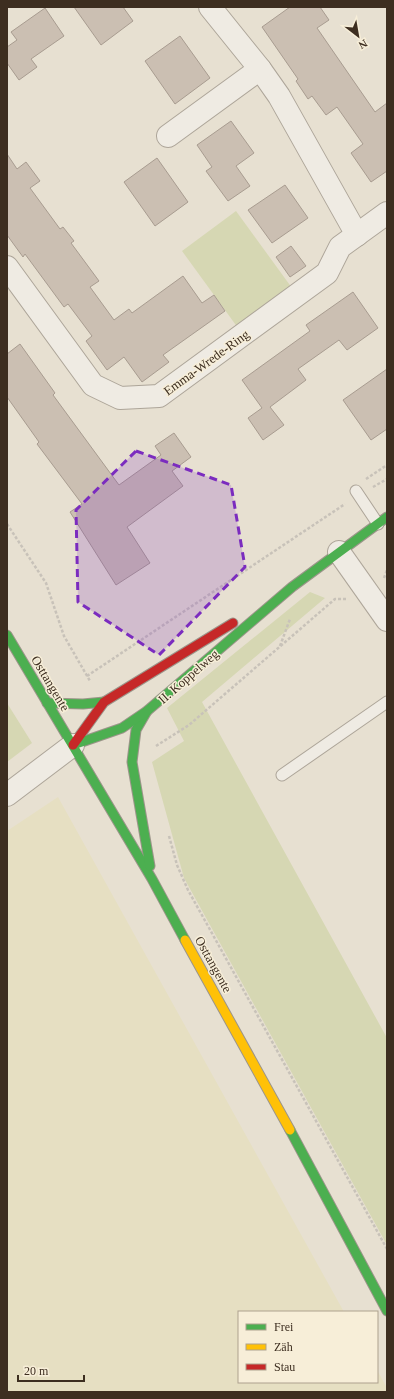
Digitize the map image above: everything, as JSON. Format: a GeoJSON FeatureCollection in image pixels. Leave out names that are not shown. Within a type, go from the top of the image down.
{"type":"FeatureCollection","features":[{"type":"Feature","properties":{"kind":"street"},"geometry":{"type":"LineString","coordinates":[[210,7],[260,69],[279,96],[357,235]]}},
{"type":"Feature","properties":{"kind":"street"},"geometry":{"type":"LineString","coordinates":[[168,136],[260,69]]}},
{"type":"Feature","properties":{"kind":"street","name":"Emma-Wrede-Ring"},"geometry":{"type":"LineString","coordinates":[[7,268],[93,385],[120,398],[159,396],[327,273],[340,247],[387,213]]}},
{"type":"Feature","properties":{"kind":"street","name":"II. Koppelweg"},"geometry":{"type":"LineString","coordinates":[[7,795],[73,746],[122,728],[147,711],[292,587],[383,521]]}},
{"type":"Feature","properties":{"kind":"street"},"geometry":{"type":"LineString","coordinates":[[339,552],[387,620]]}},
{"type":"Feature","properties":{"kind":"street","name":"II. Koppelweg"},"geometry":{"type":"LineString","coordinates":[[73,746],[104,702],[292,587]]}},
{"type":"Feature","properties":{"kind":"street","name":"Osttangente"},"geometry":{"type":"LineString","coordinates":[[7,635],[152,879],[312,1170],[387,1311]]}},
{"type":"Feature","properties":{"kind":"street","name":"II. Koppelweg"},"geometry":{"type":"LineString","coordinates":[[47,703],[84,704],[104,702]]}},
{"type":"Feature","properties":{"kind":"street"},"geometry":{"type":"LineString","coordinates":[[147,711],[136,730],[133,743],[132,762],[152,879]]}},
{"type":"Feature","properties":{"kind":"lane"},"geometry":{"type":"LineString","coordinates":[[357,493],[383,521]]}},
{"type":"Feature","properties":{"kind":"lane"},"geometry":{"type":"LineString","coordinates":[[282,775],[387,702]]}},
{"type":"Feature","properties":{"kind":"path"},"geometry":{"type":"LineString","coordinates":[[365,480],[387,465]]}},
{"type":"Feature","properties":{"kind":"path"},"geometry":{"type":"LineString","coordinates":[[7,524],[46,583],[64,636],[87,676],[357,493],[387,479]]}},
{"type":"Feature","properties":{"kind":"path"},"geometry":{"type":"LineString","coordinates":[[154,748],[188,725],[335,599],[358,600],[369,594]]}},
{"type":"Feature","properties":{"kind":"path"},"geometry":{"type":"LineString","coordinates":[[280,646],[291,617]]}},
{"type":"Feature","properties":{"kind":"path"},"geometry":{"type":"LineString","coordinates":[[167,829],[177,865],[188,890],[387,1249]]}},
{"type":"Feature","properties":{"kind":"highlighted area"},"geometry":{"type":"Polygon","coordinates":[[[136,451],[231,485],[245,567],[159,655],[78,602],[76,510],[136,451]]]}},
{"type":"Feature","properties":{"kind":"shaded area"},"geometry":{"type":"Polygon","coordinates":[[[58,797],[343,1311],[238,1311],[238,1383],[378,1383],[378,1372],[387,1388],[387,1392],[7,1392],[7,831],[58,797]]]}},
{"type":"Feature","properties":{"kind":"green space"},"geometry":{"type":"Polygon","coordinates":[[[236,211],[292,288],[238,328],[182,251],[236,211]]]}},
{"type":"Feature","properties":{"kind":"green space"},"geometry":{"type":"Polygon","coordinates":[[[310,592],[325,598],[202,702],[387,1038],[387,1245],[184,878],[152,762],[184,741],[167,708],[310,592]]]}},
{"type":"Feature","properties":{"kind":"green space"},"geometry":{"type":"Polygon","coordinates":[[[7,703],[32,743],[7,762],[7,703]]]}},
{"type":"Feature","properties":{"kind":"building"},"geometry":{"type":"Polygon","coordinates":[[[74,7],[123,7],[133,21],[101,45],[74,7]]]}},
{"type":"Feature","properties":{"kind":"building"},"geometry":{"type":"Polygon","coordinates":[[[290,7],[320,7],[329,20],[317,28],[375,112],[387,103],[387,171],[371,182],[351,153],[363,144],[337,107],[326,115],[312,96],[308,99],[296,81],[298,79],[262,27],[290,7]]]}},
{"type":"Feature","properties":{"kind":"building"},"geometry":{"type":"Polygon","coordinates":[[[45,8],[64,36],[31,59],[37,67],[19,80],[7,63],[7,47],[17,40],[11,32],[45,8]]]}},
{"type":"Feature","properties":{"kind":"building"},"geometry":{"type":"Polygon","coordinates":[[[180,36],[210,78],[175,104],[145,61],[180,36]]]}},
{"type":"Feature","properties":{"kind":"building"},"geometry":{"type":"Polygon","coordinates":[[[231,121],[254,153],[236,166],[250,186],[228,201],[206,171],[212,167],[197,145],[231,121]]]}},
{"type":"Feature","properties":{"kind":"building"},"geometry":{"type":"Polygon","coordinates":[[[7,154],[17,169],[26,162],[40,181],[30,188],[60,229],[63,227],[74,241],[71,243],[99,281],[90,287],[114,320],[129,309],[132,313],[183,276],[202,303],[214,295],[225,311],[163,355],[169,362],[142,382],[124,357],[107,370],[86,341],[92,336],[68,304],[64,307],[25,254],[23,257],[7,235],[7,154]]]}},
{"type":"Feature","properties":{"kind":"building"},"geometry":{"type":"Polygon","coordinates":[[[157,158],[188,202],[155,226],[124,182],[157,158]]]}},
{"type":"Feature","properties":{"kind":"building"},"geometry":{"type":"Polygon","coordinates":[[[285,185],[308,218],[272,243],[248,210],[285,185]]]}},
{"type":"Feature","properties":{"kind":"building"},"geometry":{"type":"Polygon","coordinates":[[[291,246],[306,266],[290,277],[276,257],[291,246]]]}},
{"type":"Feature","properties":{"kind":"building"},"geometry":{"type":"Polygon","coordinates":[[[353,292],[378,328],[347,350],[339,340],[298,369],[306,380],[270,407],[284,425],[263,440],[248,418],[262,408],[242,380],[310,331],[306,325],[353,292]]]}},
{"type":"Feature","properties":{"kind":"building"},"geometry":{"type":"Polygon","coordinates":[[[20,344],[55,393],[53,395],[119,485],[161,455],[155,446],[174,433],[191,457],[172,471],[183,486],[127,527],[150,563],[116,585],[70,512],[82,504],[37,444],[39,442],[7,397],[7,354],[20,344]]]}},
{"type":"Feature","properties":{"kind":"building"},"geometry":{"type":"Polygon","coordinates":[[[387,369],[387,429],[371,440],[343,400],[387,369]]]}},
{"type":"Feature","properties":{"kind":"traffic: fast"},"geometry":{"type":"LineString","coordinates":[[73,745],[122,728],[147,711],[292,587],[387,517]]}},
{"type":"Feature","properties":{"kind":"traffic: fast"},"geometry":{"type":"LineString","coordinates":[[7,635],[152,879],[185,940]]}},
{"type":"Feature","properties":{"kind":"traffic: fast"},"geometry":{"type":"LineString","coordinates":[[47,703],[83,704],[104,702]]}},
{"type":"Feature","properties":{"kind":"traffic: fast"},"geometry":{"type":"LineString","coordinates":[[147,711],[136,730],[132,762],[150,866]]}},
{"type":"Feature","properties":{"kind":"traffic: fast"},"geometry":{"type":"LineString","coordinates":[[290,1130],[387,1311]]}},
{"type":"Feature","properties":{"kind":"traffic: slow"},"geometry":{"type":"LineString","coordinates":[[185,940],[290,1130]]}},
{"type":"Feature","properties":{"kind":"traffic: jam"},"geometry":{"type":"LineString","coordinates":[[73,745],[104,702],[233,623]]}}]}
